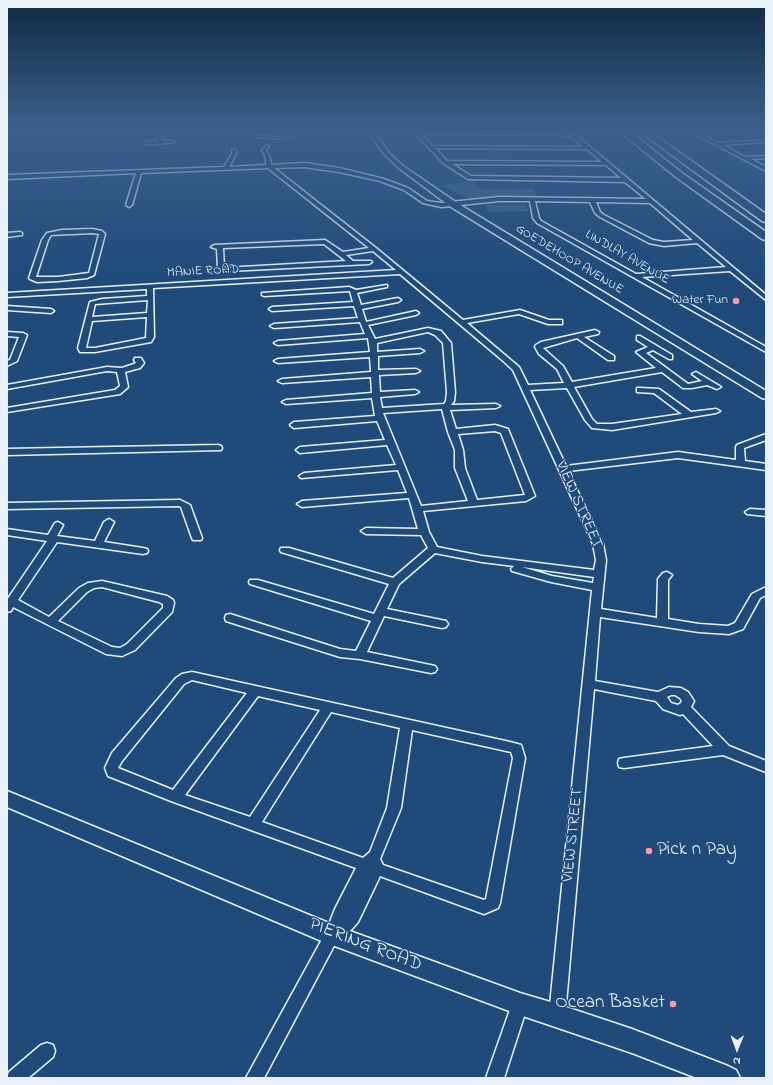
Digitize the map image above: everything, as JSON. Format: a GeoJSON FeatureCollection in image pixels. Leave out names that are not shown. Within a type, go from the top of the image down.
{"type":"FeatureCollection","features":[{"type":"Feature","properties":{"kind":"highway"},"geometry":{"type":"LineString","coordinates":[[688,182],[766,237]]}},
{"type":"Feature","properties":{"kind":"highway"},"geometry":{"type":"LineString","coordinates":[[714,182],[766,219]]}},
{"type":"Feature","properties":{"kind":"main road","name":"GOEDEHOOP AVENUE"},"geometry":{"type":"LineString","coordinates":[[421,182],[454,205],[766,396]]}},
{"type":"Feature","properties":{"kind":"main road","name":"PIERING ROAD"},"geometry":{"type":"LineString","coordinates":[[7,799],[332,935],[728,1078]]}},
{"type":"Feature","properties":{"kind":"street"},"geometry":{"type":"LineString","coordinates":[[129,205],[136,182]]}},
{"type":"Feature","properties":{"kind":"street","name":"VIEW STREET"},"geometry":{"type":"LineString","coordinates":[[286,182],[372,247],[516,369],[598,544],[601,560],[557,1015]]}},
{"type":"Feature","properties":{"kind":"street"},"geometry":{"type":"LineString","coordinates":[[385,182],[402,187],[427,203],[441,205],[454,205],[490,199],[650,201]]}},
{"type":"Feature","properties":{"kind":"street"},"geometry":{"type":"LineString","coordinates":[[629,182],[766,298]]}},
{"type":"Feature","properties":{"kind":"street","name":"LINDLAY AVENUE"},"geometry":{"type":"LineString","coordinates":[[532,199],[536,218],[539,222],[766,350]]}},
{"type":"Feature","properties":{"kind":"street"},"geometry":{"type":"LineString","coordinates":[[592,200],[598,212],[602,216],[649,241],[664,244],[698,241]]}},
{"type":"Feature","properties":{"kind":"street"},"geometry":{"type":"LineString","coordinates":[[92,231],[102,233],[92,274],[87,276],[58,279],[37,280],[32,278],[45,240],[49,234],[92,231]]}},
{"type":"Feature","properties":{"kind":"street"},"geometry":{"type":"LineString","coordinates":[[7,235],[20,234]]}},
{"type":"Feature","properties":{"kind":"street"},"geometry":{"type":"LineString","coordinates":[[221,270],[217,247],[319,242],[330,244],[351,263]]}},
{"type":"Feature","properties":{"kind":"street"},"geometry":{"type":"LineString","coordinates":[[339,252],[372,247]]}},
{"type":"Feature","properties":{"kind":"street"},"geometry":{"type":"LineString","coordinates":[[210,271],[370,262]]}},
{"type":"Feature","properties":{"kind":"street"},"geometry":{"type":"LineString","coordinates":[[635,276],[730,269]]}},
{"type":"Feature","properties":{"kind":"street","name":"MANIE ROAD"},"geometry":{"type":"LineString","coordinates":[[7,295],[401,272]]}},
{"type":"Feature","properties":{"kind":"street"},"geometry":{"type":"LineString","coordinates":[[66,278],[64,288],[66,292]]}},
{"type":"Feature","properties":{"kind":"street"},"geometry":{"type":"LineString","coordinates":[[53,292],[58,279]]}},
{"type":"Feature","properties":{"kind":"street"},"geometry":{"type":"LineString","coordinates":[[354,292],[385,286]]}},
{"type":"Feature","properties":{"kind":"street"},"geometry":{"type":"LineString","coordinates":[[150,287],[151,298],[150,337],[148,340],[88,351],[83,350],[82,348],[90,304],[95,301],[151,298]]}},
{"type":"Feature","properties":{"kind":"street"},"geometry":{"type":"LineString","coordinates":[[264,294],[353,289],[371,339],[374,354],[374,374],[379,414],[413,495],[424,532],[434,549],[552,574],[598,587]]}},
{"type":"Feature","properties":{"kind":"street"},"geometry":{"type":"LineString","coordinates":[[272,309],[358,306],[398,300]]}},
{"type":"Feature","properties":{"kind":"street"},"geometry":{"type":"LineString","coordinates":[[7,308],[51,311]]}},
{"type":"Feature","properties":{"kind":"street"},"geometry":{"type":"LineString","coordinates":[[462,322],[515,312],[524,312],[548,322],[559,322]]}},
{"type":"Feature","properties":{"kind":"street"},"geometry":{"type":"LineString","coordinates":[[274,326],[364,322],[416,313]]}},
{"type":"Feature","properties":{"kind":"street"},"geometry":{"type":"LineString","coordinates":[[88,319],[150,315]]}},
{"type":"Feature","properties":{"kind":"street"},"geometry":{"type":"LineString","coordinates":[[7,334],[20,334],[28,327]]}},
{"type":"Feature","properties":{"kind":"street"},"geometry":{"type":"LineString","coordinates":[[278,343],[371,339],[424,330],[432,330],[438,333],[447,343],[451,392],[450,401],[446,411],[459,450],[460,468],[473,503]]}},
{"type":"Feature","properties":{"kind":"street"},"geometry":{"type":"LineString","coordinates":[[595,332],[544,344],[539,347],[542,352],[558,365],[572,383],[589,420],[595,426],[612,427],[688,414],[716,411]]}},
{"type":"Feature","properties":{"kind":"street"},"geometry":{"type":"LineString","coordinates":[[7,364],[13,361],[18,350],[23,335],[20,334]]}},
{"type":"Feature","properties":{"kind":"street"},"geometry":{"type":"LineString","coordinates":[[578,336],[611,358]]}},
{"type":"Feature","properties":{"kind":"street"},"geometry":{"type":"LineString","coordinates":[[640,338],[669,357]]}},
{"type":"Feature","properties":{"kind":"street"},"geometry":{"type":"LineString","coordinates":[[655,347],[640,352],[688,386],[708,382]]}},
{"type":"Feature","properties":{"kind":"street"},"geometry":{"type":"LineString","coordinates":[[278,361],[420,351]]}},
{"type":"Feature","properties":{"kind":"street"},"geometry":{"type":"LineString","coordinates":[[7,388],[107,369],[121,371],[137,366],[140,363],[138,360]]}},
{"type":"Feature","properties":{"kind":"street"},"geometry":{"type":"LineString","coordinates":[[524,386],[572,383],[663,369]]}},
{"type":"Feature","properties":{"kind":"street"},"geometry":{"type":"LineString","coordinates":[[7,410],[117,392],[124,387],[121,371]]}},
{"type":"Feature","properties":{"kind":"street"},"geometry":{"type":"LineString","coordinates":[[282,381],[416,371]]}},
{"type":"Feature","properties":{"kind":"street"},"geometry":{"type":"LineString","coordinates":[[696,374],[717,388]]}},
{"type":"Feature","properties":{"kind":"street"},"geometry":{"type":"LineString","coordinates":[[640,390],[657,387],[688,414]]}},
{"type":"Feature","properties":{"kind":"street"},"geometry":{"type":"LineString","coordinates":[[286,402],[415,392]]}},
{"type":"Feature","properties":{"kind":"street"},"geometry":{"type":"LineString","coordinates":[[294,425],[447,407],[496,406]]}},
{"type":"Feature","properties":{"kind":"street"},"geometry":{"type":"LineString","coordinates":[[417,509],[529,497],[530,493],[505,431],[495,428],[452,432]]}},
{"type":"Feature","properties":{"kind":"street"},"geometry":{"type":"LineString","coordinates":[[740,463],[740,447],[766,437]]}},
{"type":"Feature","properties":{"kind":"street"},"geometry":{"type":"LineString","coordinates":[[300,450],[391,442]]}},
{"type":"Feature","properties":{"kind":"street"},"geometry":{"type":"LineString","coordinates":[[7,452],[218,448]]}},
{"type":"Feature","properties":{"kind":"street"},"geometry":{"type":"LineString","coordinates":[[562,469],[678,455],[766,467]]}},
{"type":"Feature","properties":{"kind":"street"},"geometry":{"type":"LineString","coordinates":[[304,476],[401,467]]}},
{"type":"Feature","properties":{"kind":"street"},"geometry":{"type":"LineString","coordinates":[[302,504],[413,495]]}},
{"type":"Feature","properties":{"kind":"street"},"geometry":{"type":"LineString","coordinates":[[7,506],[180,503],[184,505],[197,538]]}},
{"type":"Feature","properties":{"kind":"street"},"geometry":{"type":"LineString","coordinates":[[750,512],[766,513]]}},
{"type":"Feature","properties":{"kind":"street"},"geometry":{"type":"LineString","coordinates":[[98,545],[109,522]]}},
{"type":"Feature","properties":{"kind":"street"},"geometry":{"type":"LineString","coordinates":[[50,622],[83,590],[92,584],[102,584],[140,593],[163,599],[169,603],[168,609],[131,647],[122,652],[110,651],[50,622],[10,605],[52,539],[58,525]]}},
{"type":"Feature","properties":{"kind":"street"},"geometry":{"type":"LineString","coordinates":[[366,531],[424,532]]}},
{"type":"Feature","properties":{"kind":"street"},"geometry":{"type":"LineString","coordinates":[[7,532],[143,551]]}},
{"type":"Feature","properties":{"kind":"street"},"geometry":{"type":"LineString","coordinates":[[360,655],[395,582],[434,549]]}},
{"type":"Feature","properties":{"kind":"street"},"geometry":{"type":"LineString","coordinates":[[285,550],[395,582]]}},
{"type":"Feature","properties":{"kind":"street"},"geometry":{"type":"LineString","coordinates":[[552,574],[599,574]]}},
{"type":"Feature","properties":{"kind":"street"},"geometry":{"type":"LineString","coordinates":[[662,622],[664,579],[667,575]]}},
{"type":"Feature","properties":{"kind":"street"},"geometry":{"type":"LineString","coordinates":[[254,582],[379,616],[442,624]]}},
{"type":"Feature","properties":{"kind":"street"},"geometry":{"type":"LineString","coordinates":[[595,612],[723,631],[735,629],[742,623],[756,596],[766,590]]}},
{"type":"Feature","properties":{"kind":"street"},"geometry":{"type":"LineString","coordinates":[[230,618],[328,650],[431,669]]}},
{"type":"Feature","properties":{"kind":"street"},"geometry":{"type":"LineString","coordinates":[[186,677],[199,677],[255,691],[516,749],[519,758],[494,901],[492,905],[484,907],[372,863],[176,797],[114,772],[111,768],[116,757],[180,681],[186,677]]}},
{"type":"Feature","properties":{"kind":"street"},"geometry":{"type":"LineString","coordinates":[[589,684],[661,697],[669,691],[681,693],[688,701],[685,708],[724,750],[766,767]]}},
{"type":"Feature","properties":{"kind":"street"},"geometry":{"type":"LineString","coordinates":[[176,797],[255,691]]}},
{"type":"Feature","properties":{"kind":"street"},"geometry":{"type":"LineString","coordinates":[[253,824],[328,708]]}},
{"type":"Feature","properties":{"kind":"street"},"geometry":{"type":"LineString","coordinates":[[255,1078],[332,935],[347,924],[353,916],[370,884],[372,863],[394,808],[407,724]]}},
{"type":"Feature","properties":{"kind":"street"},"geometry":{"type":"LineString","coordinates":[[624,763],[724,750]]}},
{"type":"Feature","properties":{"kind":"street"},"geometry":{"type":"LineString","coordinates":[[495,1078],[520,1004]]}},
{"type":"Feature","properties":{"kind":"street"},"geometry":{"type":"LineString","coordinates":[[15,1078],[46,1051]]}},
{"type":"Feature","properties":{"kind":"shaded area"},"geometry":{"type":"Polygon","coordinates":[[[474,182],[481,189],[534,189],[537,198],[467,198],[440,185],[474,182]]]}},
{"type":"Feature","properties":{"kind":"shaded area"},"geometry":{"type":"Polygon","coordinates":[[[525,204],[528,211],[490,212],[485,205],[525,204]]]}},
{"type":"Feature","properties":{"kind":"place","name":"Water Fun"},"geometry":{"type":"Point","coordinates":[736,301]}},
{"type":"Feature","properties":{"kind":"place","name":"Pick n Pay"},"geometry":{"type":"Point","coordinates":[649,851]}},
{"type":"Feature","properties":{"kind":"place","name":"Ocean Basket"},"geometry":{"type":"Point","coordinates":[673,1004]}}]}
